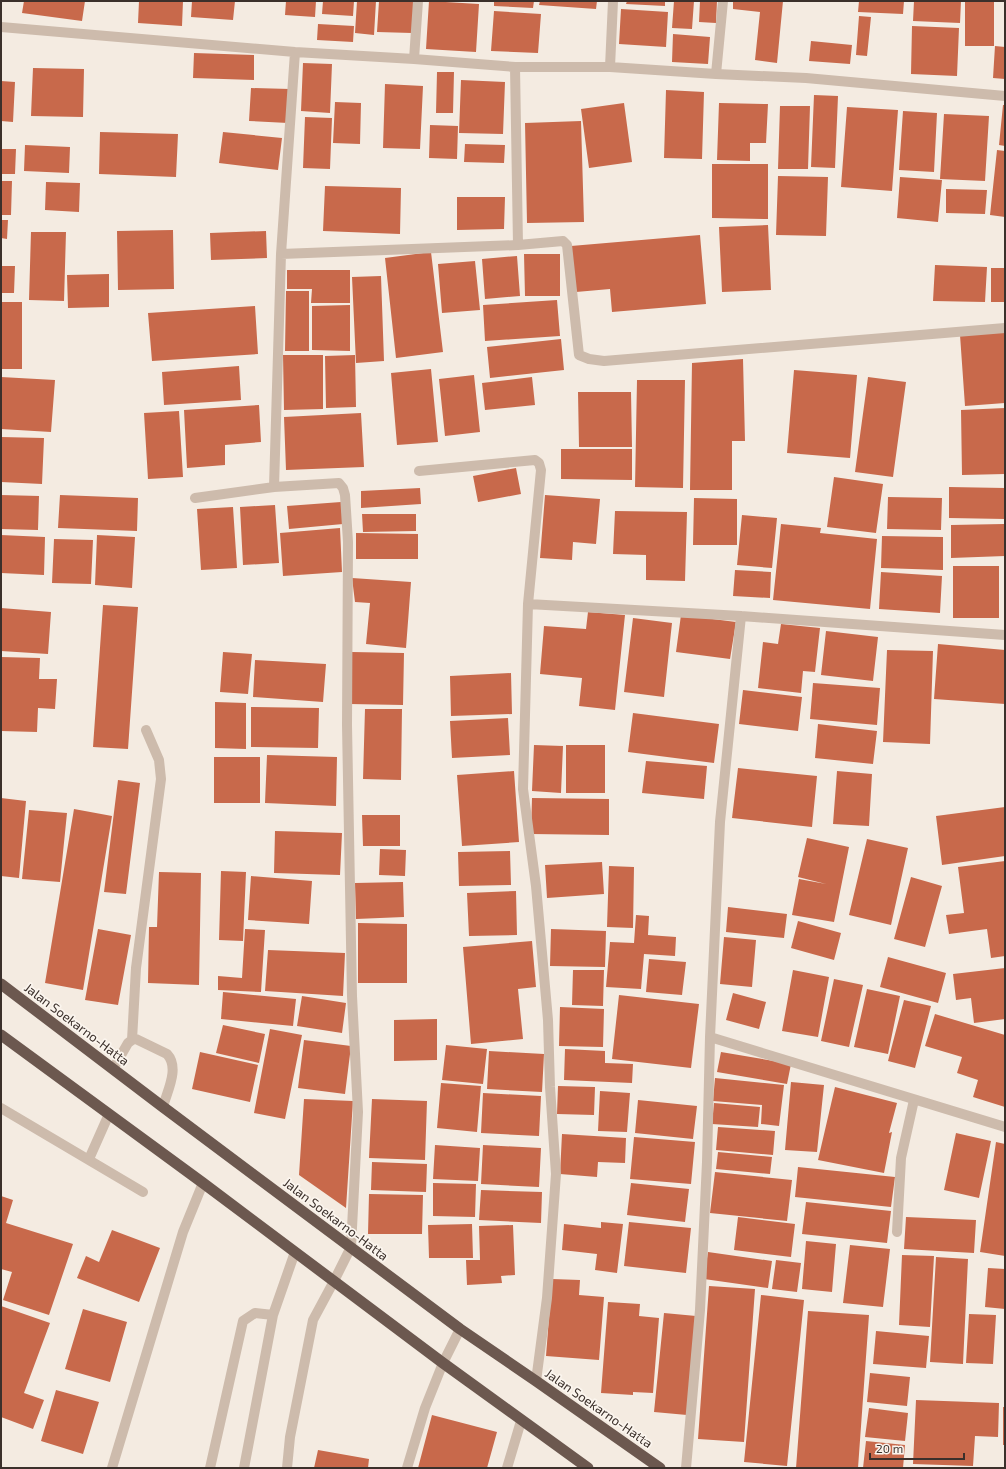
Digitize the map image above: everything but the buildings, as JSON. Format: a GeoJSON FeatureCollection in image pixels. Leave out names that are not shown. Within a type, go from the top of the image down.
{"type":"FeatureCollection","features":[{"type":"Feature","properties":{"kind":"highway","name":"Jalan Soekarno-Hatta"},"geometry":{"type":"LineString","coordinates":[[1,984],[460,1329],[660,1468]]}},
{"type":"Feature","properties":{"kind":"highway"},"geometry":{"type":"LineString","coordinates":[[1,1035],[203,1183],[521,1421],[588,1468]]}},
{"type":"Feature","properties":{"kind":"street"},"geometry":{"type":"LineString","coordinates":[[414,59],[418,1]]}},
{"type":"Feature","properties":{"kind":"street"},"geometry":{"type":"LineString","coordinates":[[610,67],[613,1]]}},
{"type":"Feature","properties":{"kind":"street"},"geometry":{"type":"LineString","coordinates":[[716,74],[723,1]]}},
{"type":"Feature","properties":{"kind":"street"},"geometry":{"type":"LineString","coordinates":[[1,27],[295,52],[515,67],[610,67],[806,78],[1005,96]]}},
{"type":"Feature","properties":{"kind":"street"},"geometry":{"type":"LineString","coordinates":[[274,488],[281,254],[295,52]]}},
{"type":"Feature","properties":{"kind":"street"},"geometry":{"type":"LineString","coordinates":[[515,67],[518,245]]}},
{"type":"Feature","properties":{"kind":"street"},"geometry":{"type":"LineString","coordinates":[[281,254],[518,245],[563,241],[567,245],[579,355],[589,360],[604,361],[1005,328]]}},
{"type":"Feature","properties":{"kind":"street"},"geometry":{"type":"LineString","coordinates":[[419,471],[535,460],[539,463],[541,470],[528,604],[523,789],[536,886],[548,1020],[550,1087],[556,1174],[547,1298],[536,1381]]}},
{"type":"Feature","properties":{"kind":"street"},"geometry":{"type":"LineString","coordinates":[[195,498],[274,488],[339,483],[343,488],[345,495],[348,542],[347,725],[352,988],[358,1112],[351,1247],[313,1320],[290,1437],[287,1468]]}},
{"type":"Feature","properties":{"kind":"street"},"geometry":{"type":"LineString","coordinates":[[528,604],[741,616],[1005,635]]}},
{"type":"Feature","properties":{"kind":"street"},"geometry":{"type":"LineString","coordinates":[[686,1468],[700,1310],[720,822],[741,616]]}},
{"type":"Feature","properties":{"kind":"street"},"geometry":{"type":"LineString","coordinates":[[132,1040],[136,968],[161,779],[159,760],[146,730]]}},
{"type":"Feature","properties":{"kind":"street"},"geometry":{"type":"LineString","coordinates":[[710,1037],[1005,1127]]}},
{"type":"Feature","properties":{"kind":"street"},"geometry":{"type":"LineString","coordinates":[[113,1069],[128,1043],[132,1040],[136,1039],[167,1054],[170,1058],[174,1071],[163,1107]]}},
{"type":"Feature","properties":{"kind":"street"},"geometry":{"type":"LineString","coordinates":[[897,1232],[900,1158],[914,1100]]}},
{"type":"Feature","properties":{"kind":"street"},"geometry":{"type":"LineString","coordinates":[[1,1108],[143,1192]]}},
{"type":"Feature","properties":{"kind":"street"},"geometry":{"type":"LineString","coordinates":[[89,1159],[109,1114]]}},
{"type":"Feature","properties":{"kind":"street"},"geometry":{"type":"LineString","coordinates":[[112,1468],[183,1232],[203,1183]]}},
{"type":"Feature","properties":{"kind":"street"},"geometry":{"type":"LineString","coordinates":[[244,1468],[273,1315],[295,1252]]}},
{"type":"Feature","properties":{"kind":"street"},"geometry":{"type":"LineString","coordinates":[[210,1468],[243,1321],[255,1313],[273,1315]]}},
{"type":"Feature","properties":{"kind":"street"},"geometry":{"type":"LineString","coordinates":[[407,1468],[425,1408],[443,1363],[460,1329]]}},
{"type":"Feature","properties":{"kind":"street"},"geometry":{"type":"LineString","coordinates":[[507,1468],[521,1421]]}}]}
